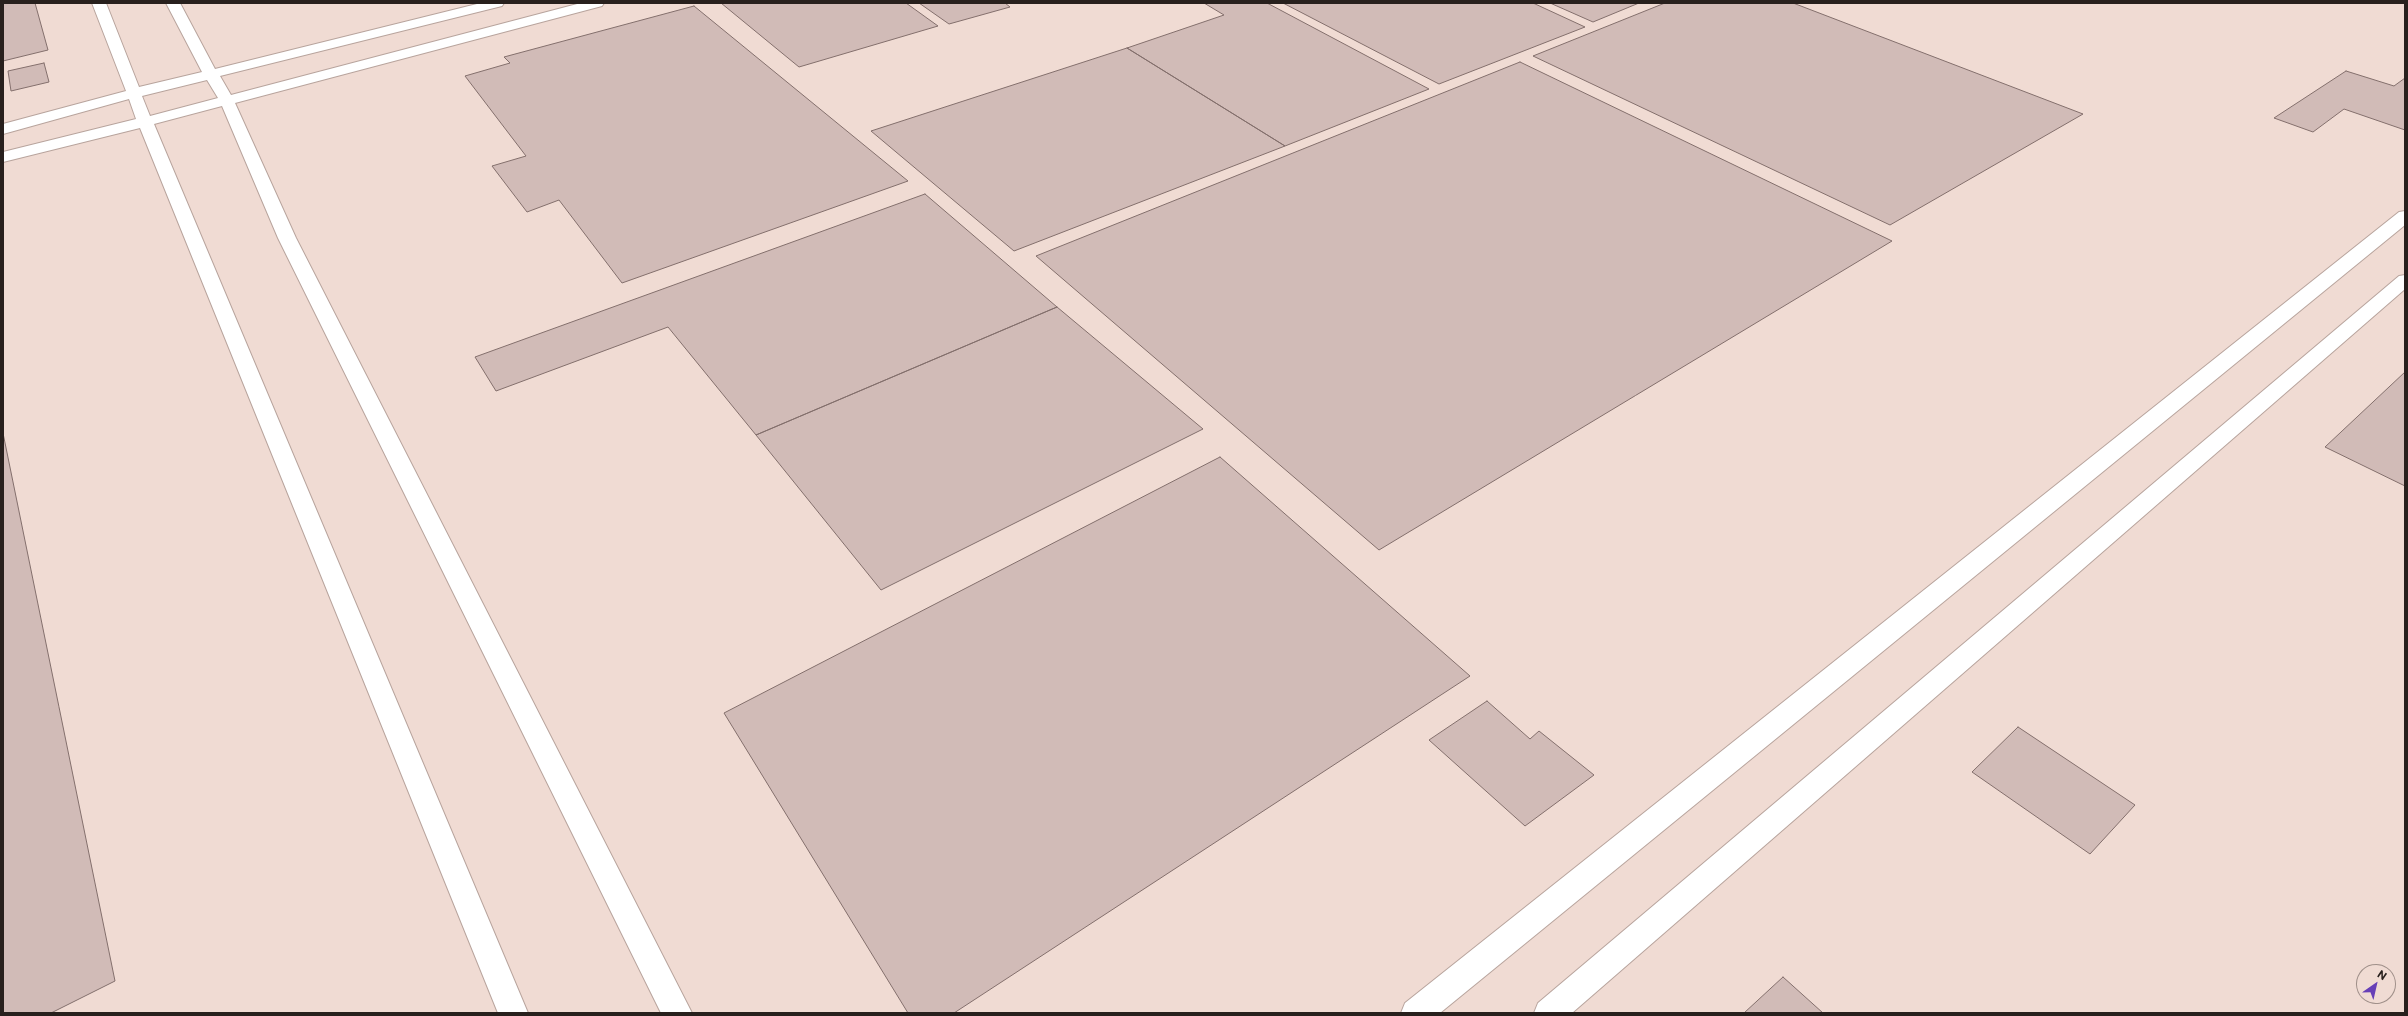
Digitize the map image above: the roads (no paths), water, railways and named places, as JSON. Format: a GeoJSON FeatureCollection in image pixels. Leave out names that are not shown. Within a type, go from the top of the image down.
{"type":"FeatureCollection","features":[{"type":"Feature","properties":{"kind":"street"},"geometry":{"type":"LineString","coordinates":[[99,3],[145,122],[513,1013]]}},
{"type":"Feature","properties":{"kind":"street"},"geometry":{"type":"LineString","coordinates":[[173,3],[194,46],[226,99],[287,238],[677,1013]]}},
{"type":"Feature","properties":{"kind":"street"},"geometry":{"type":"LineString","coordinates":[[3,129],[135,93],[497,3]]}},
{"type":"Feature","properties":{"kind":"street"},"geometry":{"type":"LineString","coordinates":[[3,157],[145,122],[226,99],[596,3]]}},
{"type":"Feature","properties":{"kind":"street"},"geometry":{"type":"LineString","coordinates":[[1416,1013],[2405,216]]}},
{"type":"Feature","properties":{"kind":"street"},"geometry":{"type":"LineString","coordinates":[[1549,1013],[2405,280]]}}]}
